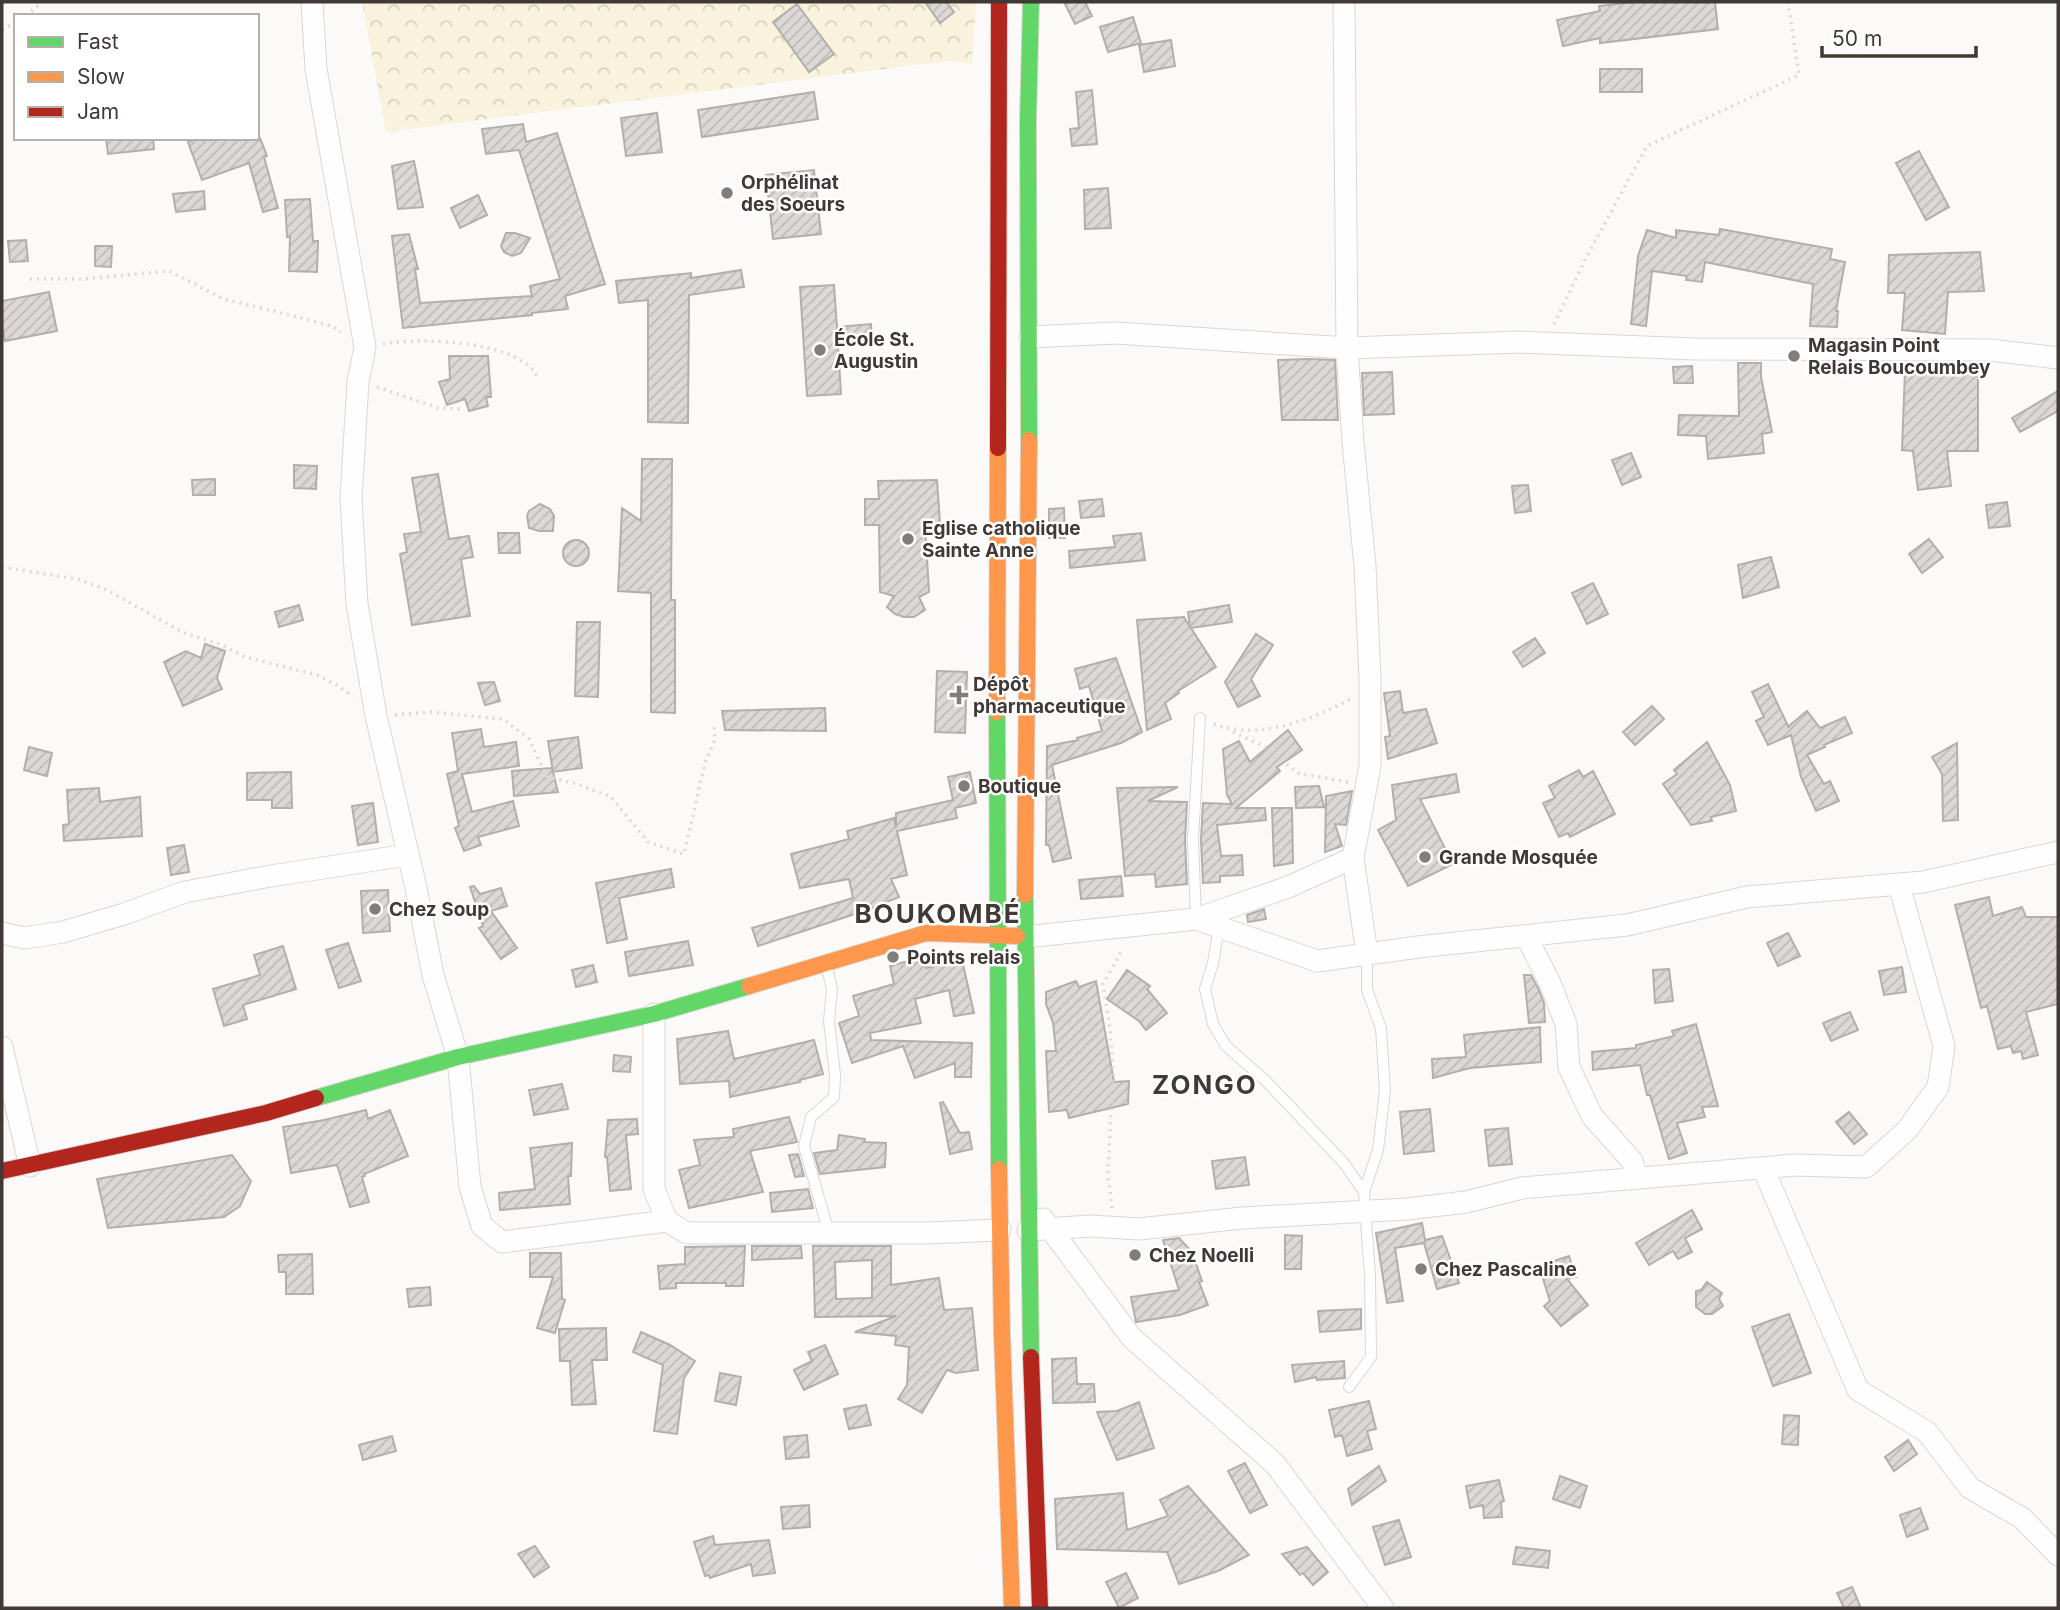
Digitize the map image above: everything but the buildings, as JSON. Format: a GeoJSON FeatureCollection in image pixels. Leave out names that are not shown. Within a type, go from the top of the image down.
{"type":"FeatureCollection","features":[{"type":"Feature","properties":{"kind":"main road"},"geometry":{"type":"LineString","coordinates":[[999,2],[996,124],[999,354],[995,935],[1006,1493],[1012,1608]]}},
{"type":"Feature","properties":{"kind":"main road"},"geometry":{"type":"LineString","coordinates":[[1027,1191],[1025,937],[1030,337],[1028,121],[1031,2]]}},
{"type":"Feature","properties":{"kind":"main road"},"geometry":{"type":"LineString","coordinates":[[2,1171],[266,1113],[458,1057],[654,1014],[926,933],[1025,937]]}},
{"type":"Feature","properties":{"kind":"main road"},"geometry":{"type":"LineString","coordinates":[[1038,1229],[1034,1485],[1040,1608]]}},
{"type":"Feature","properties":{"kind":"street"},"geometry":{"type":"LineString","coordinates":[[312,2],[316,69],[365,347],[358,382],[352,511],[357,604],[376,716],[433,975],[458,1057],[470,1187],[482,1226],[502,1242],[667,1221]]}},
{"type":"Feature","properties":{"kind":"street"},"geometry":{"type":"LineString","coordinates":[[1344,2],[1347,348],[1365,566],[1370,688],[1370,766],[1353,858],[1367,954]]}},
{"type":"Feature","properties":{"kind":"street"},"geometry":{"type":"LineString","coordinates":[[1030,337],[1116,333],[1347,348],[1545,343],[1695,349],[1990,350],[2058,358]]}},
{"type":"Feature","properties":{"kind":"street"},"geometry":{"type":"LineString","coordinates":[[1196,919],[1317,961],[1628,925],[1747,897],[1923,883],[2058,852]]}},
{"type":"Feature","properties":{"kind":"street"},"geometry":{"type":"LineString","coordinates":[[2,933],[24,938],[64,932],[185,892],[407,855]]}},
{"type":"Feature","properties":{"kind":"street"},"geometry":{"type":"LineString","coordinates":[[1025,937],[1196,919],[1288,887],[1353,858]]}},
{"type":"Feature","properties":{"kind":"street"},"geometry":{"type":"LineString","coordinates":[[1038,1229],[1139,1229],[1365,1202],[1466,1202],[1522,1188],[1637,1178],[1794,1165],[1866,1167],[1907,1129],[1938,1087],[1944,1045],[1899,885]]}},
{"type":"Feature","properties":{"kind":"street"},"geometry":{"type":"LineString","coordinates":[[1526,936],[1550,983],[1566,1024],[1569,1067],[1592,1116],[1632,1161],[1637,1178]]}},
{"type":"Feature","properties":{"kind":"street"},"geometry":{"type":"LineString","coordinates":[[654,1014],[654,1189],[667,1221],[687,1233],[1000,1230]]}},
{"type":"Feature","properties":{"kind":"street"},"geometry":{"type":"LineString","coordinates":[[2,1047],[30,1166]]}},
{"type":"Feature","properties":{"kind":"street"},"geometry":{"type":"LineString","coordinates":[[1763,1168],[1858,1390],[1927,1432],[1970,1488],[2022,1518],[2058,1555]]}},
{"type":"Feature","properties":{"kind":"street"},"geometry":{"type":"LineString","coordinates":[[1027,1191],[1038,1229],[1132,1338],[1275,1464],[1383,1608]]}},
{"type":"Feature","properties":{"kind":"lane"},"geometry":{"type":"LineString","coordinates":[[1196,919],[1193,840],[1200,719]]}},
{"type":"Feature","properties":{"kind":"lane"},"geometry":{"type":"LineString","coordinates":[[1219,927],[1205,989],[1213,1024],[1226,1046],[1265,1080],[1335,1153],[1365,1202]]}},
{"type":"Feature","properties":{"kind":"lane"},"geometry":{"type":"LineString","coordinates":[[1349,1387],[1371,1357],[1370,1276],[1365,1202],[1378,1150],[1385,1090],[1381,1028],[1367,990],[1367,954]]}},
{"type":"Feature","properties":{"kind":"lane"},"geometry":{"type":"LineString","coordinates":[[825,962],[832,989],[829,1021],[835,1075],[834,1097],[811,1117],[804,1146],[829,1233]]}},
{"type":"Feature","properties":{"kind":"path"},"geometry":{"type":"LineString","coordinates":[[28,14],[42,2]]}},
{"type":"Feature","properties":{"kind":"path"},"geometry":{"type":"LineString","coordinates":[[1545,343],[1647,146],[1799,75],[1788,2]]}},
{"type":"Feature","properties":{"kind":"path"},"geometry":{"type":"LineString","coordinates":[[30,279],[82,279],[169,271],[224,299],[332,326],[365,347],[398,341],[483,347],[519,359],[536,372],[539,380]]}},
{"type":"Feature","properties":{"kind":"path"},"geometry":{"type":"LineString","coordinates":[[358,382],[438,408],[462,409]]}},
{"type":"Feature","properties":{"kind":"path"},"geometry":{"type":"LineString","coordinates":[[2,567],[76,579],[105,589],[184,633],[222,645],[245,657],[317,675],[337,685],[376,716],[430,712],[503,719],[529,739],[547,777],[578,784],[611,797],[648,842],[684,854],[705,763],[715,740],[714,724]]}},
{"type":"Feature","properties":{"kind":"path"},"geometry":{"type":"LineString","coordinates":[[1231,731],[1269,728],[1318,717],[1370,688]]}},
{"type":"Feature","properties":{"kind":"path"},"geometry":{"type":"LineString","coordinates":[[1200,719],[1265,747],[1298,773],[1366,786]]}},
{"type":"Feature","properties":{"kind":"path"},"geometry":{"type":"LineString","coordinates":[[1114,1227],[1108,1175],[1112,1069],[1110,1029],[1102,984],[1120,954],[1123,925]]}},
{"type":"Feature","properties":{"kind":"green space"},"geometry":{"type":"Polygon","coordinates":[[[362,2],[976,2],[972,64],[949,61],[386,132],[362,2]]]}},
{"type":"Feature","properties":{"kind":"traffic: fast"},"geometry":{"type":"LineString","coordinates":[[1029,440],[1028,120],[1031,2]]}},
{"type":"Feature","properties":{"kind":"traffic: fast"},"geometry":{"type":"LineString","coordinates":[[997,712],[999,1169]]}},
{"type":"Feature","properties":{"kind":"traffic: fast"},"geometry":{"type":"LineString","coordinates":[[1025,895],[1031,1357]]}},
{"type":"Feature","properties":{"kind":"traffic: fast"},"geometry":{"type":"LineString","coordinates":[[316,1098],[458,1057],[654,1014],[749,986]]}},
{"type":"Feature","properties":{"kind":"traffic: slow"},"geometry":{"type":"LineString","coordinates":[[1025,895],[1029,440]]}},
{"type":"Feature","properties":{"kind":"traffic: slow"},"geometry":{"type":"LineString","coordinates":[[997,712],[998,448]]}},
{"type":"Feature","properties":{"kind":"traffic: slow"},"geometry":{"type":"LineString","coordinates":[[749,986],[926,933],[1017,936]]}},
{"type":"Feature","properties":{"kind":"traffic: slow"},"geometry":{"type":"LineString","coordinates":[[999,1169],[1012,1608]]}},
{"type":"Feature","properties":{"kind":"traffic: jam"},"geometry":{"type":"LineString","coordinates":[[998,448],[999,2]]}},
{"type":"Feature","properties":{"kind":"traffic: jam"},"geometry":{"type":"LineString","coordinates":[[2,1171],[266,1113],[316,1098]]}},
{"type":"Feature","properties":{"kind":"traffic: jam"},"geometry":{"type":"LineString","coordinates":[[1031,1357],[1040,1608]]}},
{"type":"Feature","properties":{"kind":"place","name":"Orphélinat des Soeurs"},"geometry":{"type":"Point","coordinates":[727,193]}},
{"type":"Feature","properties":{"kind":"place","name":"École St. Augustin"},"geometry":{"type":"Point","coordinates":[820,350]}},
{"type":"Feature","properties":{"kind":"place","name":"Magasin Point Relais Boucoumbey"},"geometry":{"type":"Point","coordinates":[1794,356]}},
{"type":"Feature","properties":{"kind":"place","name":"Eglise catholique Sainte Anne"},"geometry":{"type":"Point","coordinates":[908,539]}},
{"type":"Feature","properties":{"kind":"place","name":"Dépôt pharmaceutique"},"geometry":{"type":"Point","coordinates":[959,695]}},
{"type":"Feature","properties":{"kind":"place","name":"Boutique"},"geometry":{"type":"Point","coordinates":[964,786]}},
{"type":"Feature","properties":{"kind":"place","name":"Grande Mosquée"},"geometry":{"type":"Point","coordinates":[1425,857]}},
{"type":"Feature","properties":{"kind":"place","name":"Chez Soup"},"geometry":{"type":"Point","coordinates":[375,909]}},
{"type":"Feature","properties":{"kind":"place","name":"Points relais"},"geometry":{"type":"Point","coordinates":[893,957]}},
{"type":"Feature","properties":{"kind":"place","name":"Chez Noelli"},"geometry":{"type":"Point","coordinates":[1135,1255]}},
{"type":"Feature","properties":{"kind":"place","name":"Chez Pascaline"},"geometry":{"type":"Point","coordinates":[1421,1269]}},
{"type":"Feature","properties":{"kind":"district","name":"BOUKOMBÉ"},"geometry":{"type":"Point","coordinates":[938,914]}},
{"type":"Feature","properties":{"kind":"district","name":"ZONGO"},"geometry":{"type":"Point","coordinates":[1205,1085]}}]}
